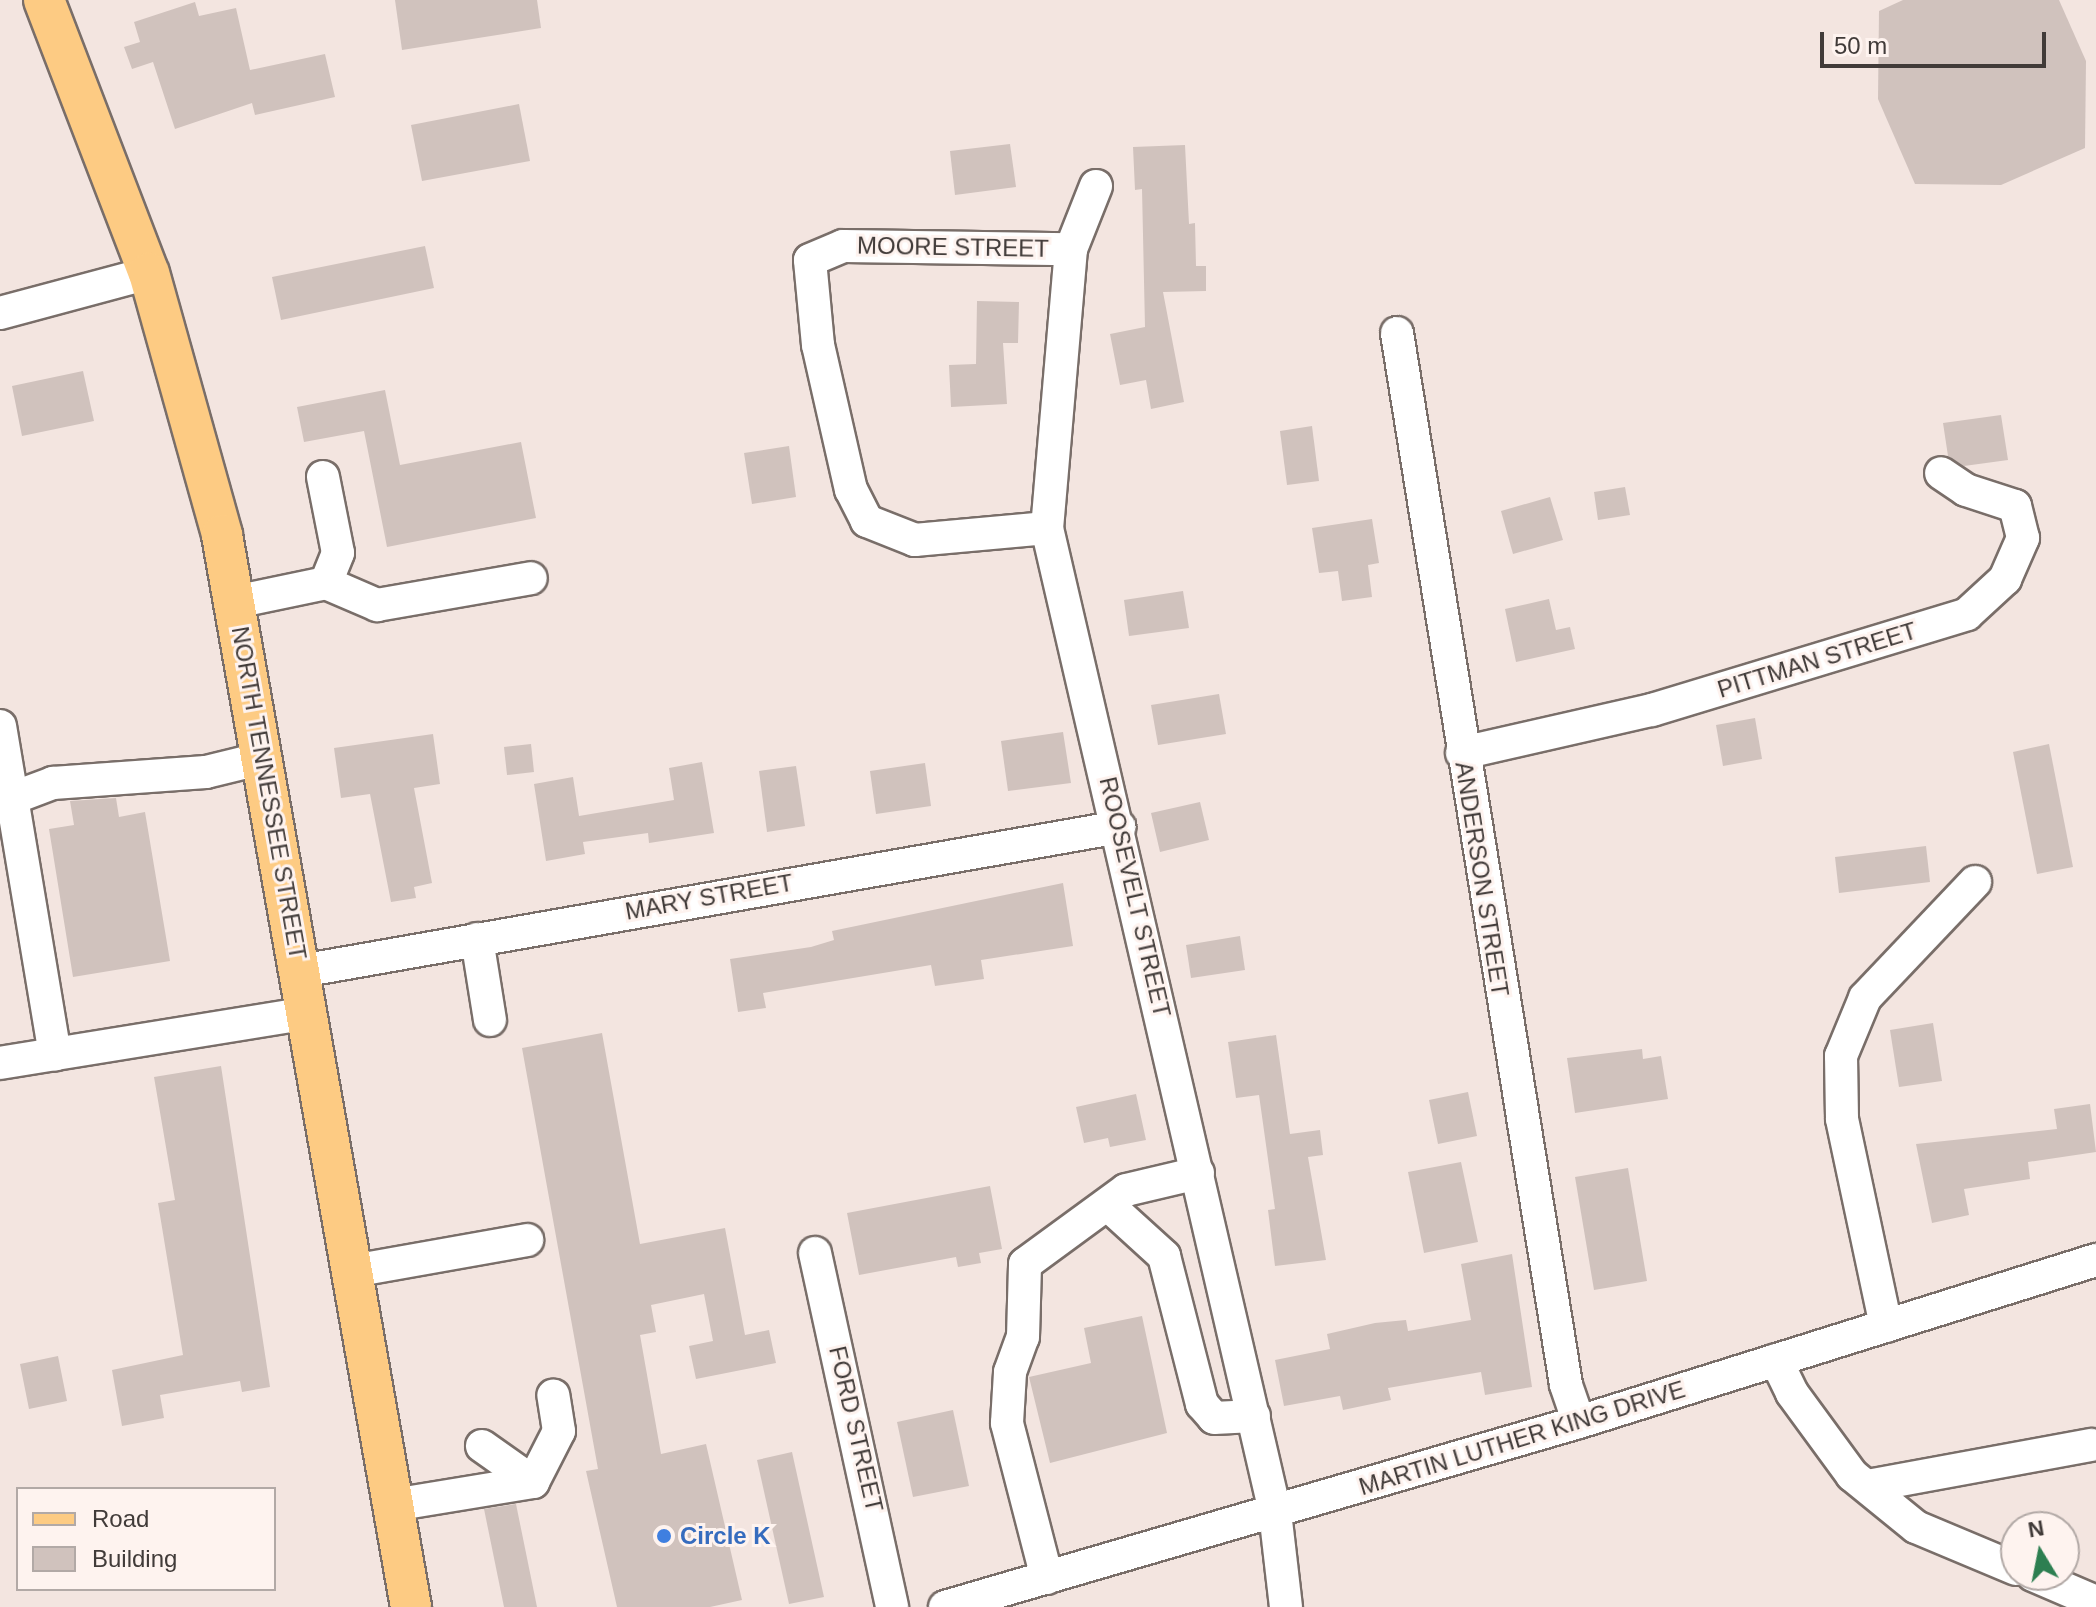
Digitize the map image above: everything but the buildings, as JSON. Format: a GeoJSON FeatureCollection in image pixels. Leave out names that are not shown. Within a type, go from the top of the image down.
{"type":"FeatureCollection","features":[{"type":"Feature","properties":{"kind":"main road","name":"NORTH TENNESSEE STREET"},"geometry":{"type":"LineString","coordinates":[[44,0],[149,273],[202,447],[235,602],[411,1607]]}},
{"type":"Feature","properties":{"kind":"street","name":"ROOSEVELT STREET"},"geometry":{"type":"LineString","coordinates":[[1096,186],[1071,249],[1047,528],[1254,1416],[1275,1512],[1286,1607]]}},
{"type":"Feature","properties":{"kind":"street","name":"MOORE STREET"},"geometry":{"type":"LineString","coordinates":[[1047,528],[915,540],[867,521],[851,490],[818,345],[810,260],[843,246],[1071,249]]}},
{"type":"Feature","properties":{"kind":"street"},"geometry":{"type":"LineString","coordinates":[[0,313],[149,273]]}},
{"type":"Feature","properties":{"kind":"street","name":"ANDERSON STREET"},"geometry":{"type":"LineString","coordinates":[[1397,333],[1462,753],[1566,1385],[1579,1422]]}},
{"type":"Feature","properties":{"kind":"street","name":"PITTMAN STREET"},"geometry":{"type":"LineString","coordinates":[[1462,753],[1652,710],[1967,614],[2005,579],[2023,538],[2015,506],[1966,490],[1941,473]]}},
{"type":"Feature","properties":{"kind":"street"},"geometry":{"type":"LineString","coordinates":[[323,477],[338,553],[326,583]]}},
{"type":"Feature","properties":{"kind":"street"},"geometry":{"type":"LineString","coordinates":[[235,602],[326,583],[377,605],[531,578]]}},
{"type":"Feature","properties":{"kind":"street"},"geometry":{"type":"LineString","coordinates":[[2,745],[55,1054]]}},
{"type":"Feature","properties":{"kind":"street"},"geometry":{"type":"LineString","coordinates":[[13,798],[53,783],[206,772],[263,758]]}},
{"type":"Feature","properties":{"kind":"street","name":"MARY STREET"},"geometry":{"type":"LineString","coordinates":[[301,971],[1119,827]]}},
{"type":"Feature","properties":{"kind":"street"},"geometry":{"type":"LineString","coordinates":[[1886,1326],[1842,1119],[1841,1056],[1865,998],[1975,882]]}},
{"type":"Feature","properties":{"kind":"street"},"geometry":{"type":"LineString","coordinates":[[477,939],[490,1020]]}},
{"type":"Feature","properties":{"kind":"street"},"geometry":{"type":"LineString","coordinates":[[0,1063],[309,1013]]}},
{"type":"Feature","properties":{"kind":"street"},"geometry":{"type":"LineString","coordinates":[[1047,1578],[1007,1423],[1010,1372],[1023,1337],[1025,1264],[1126,1190],[1198,1173]]}},
{"type":"Feature","properties":{"kind":"street"},"geometry":{"type":"LineString","coordinates":[[1108,1205],[1164,1256],[1202,1404],[1214,1418],[1254,1416]]}},
{"type":"Feature","properties":{"kind":"street"},"geometry":{"type":"LineString","coordinates":[[353,1271],[527,1240]]}},
{"type":"Feature","properties":{"kind":"street","name":"FORD STREET"},"geometry":{"type":"LineString","coordinates":[[815,1253],[892,1607]]}},
{"type":"Feature","properties":{"kind":"street","name":"MARTIN LUTHER KING DRIVE"},"geometry":{"type":"LineString","coordinates":[[945,1607],[1579,1422],[2096,1260]]}},
{"type":"Feature","properties":{"kind":"street"},"geometry":{"type":"LineString","coordinates":[[1776,1360],[1792,1393],[1867,1486],[1916,1527],[2000,1562]]}},
{"type":"Feature","properties":{"kind":"street"},"geometry":{"type":"LineString","coordinates":[[533,1482],[559,1431],[553,1395]]}},
{"type":"Feature","properties":{"kind":"street"},"geometry":{"type":"LineString","coordinates":[[1867,1486],[2091,1445]]}},
{"type":"Feature","properties":{"kind":"street"},"geometry":{"type":"LineString","coordinates":[[482,1446],[533,1482]]}},
{"type":"Feature","properties":{"kind":"street"},"geometry":{"type":"LineString","coordinates":[[393,1505],[533,1482]]}},
{"type":"Feature","properties":{"kind":"street"},"geometry":{"type":"LineString","coordinates":[[2070,1591],[2096,1602]]}},
{"type":"Feature","properties":{"kind":"place","name":"Circle K"},"geometry":{"type":"Point","coordinates":[664,1536]}}]}
